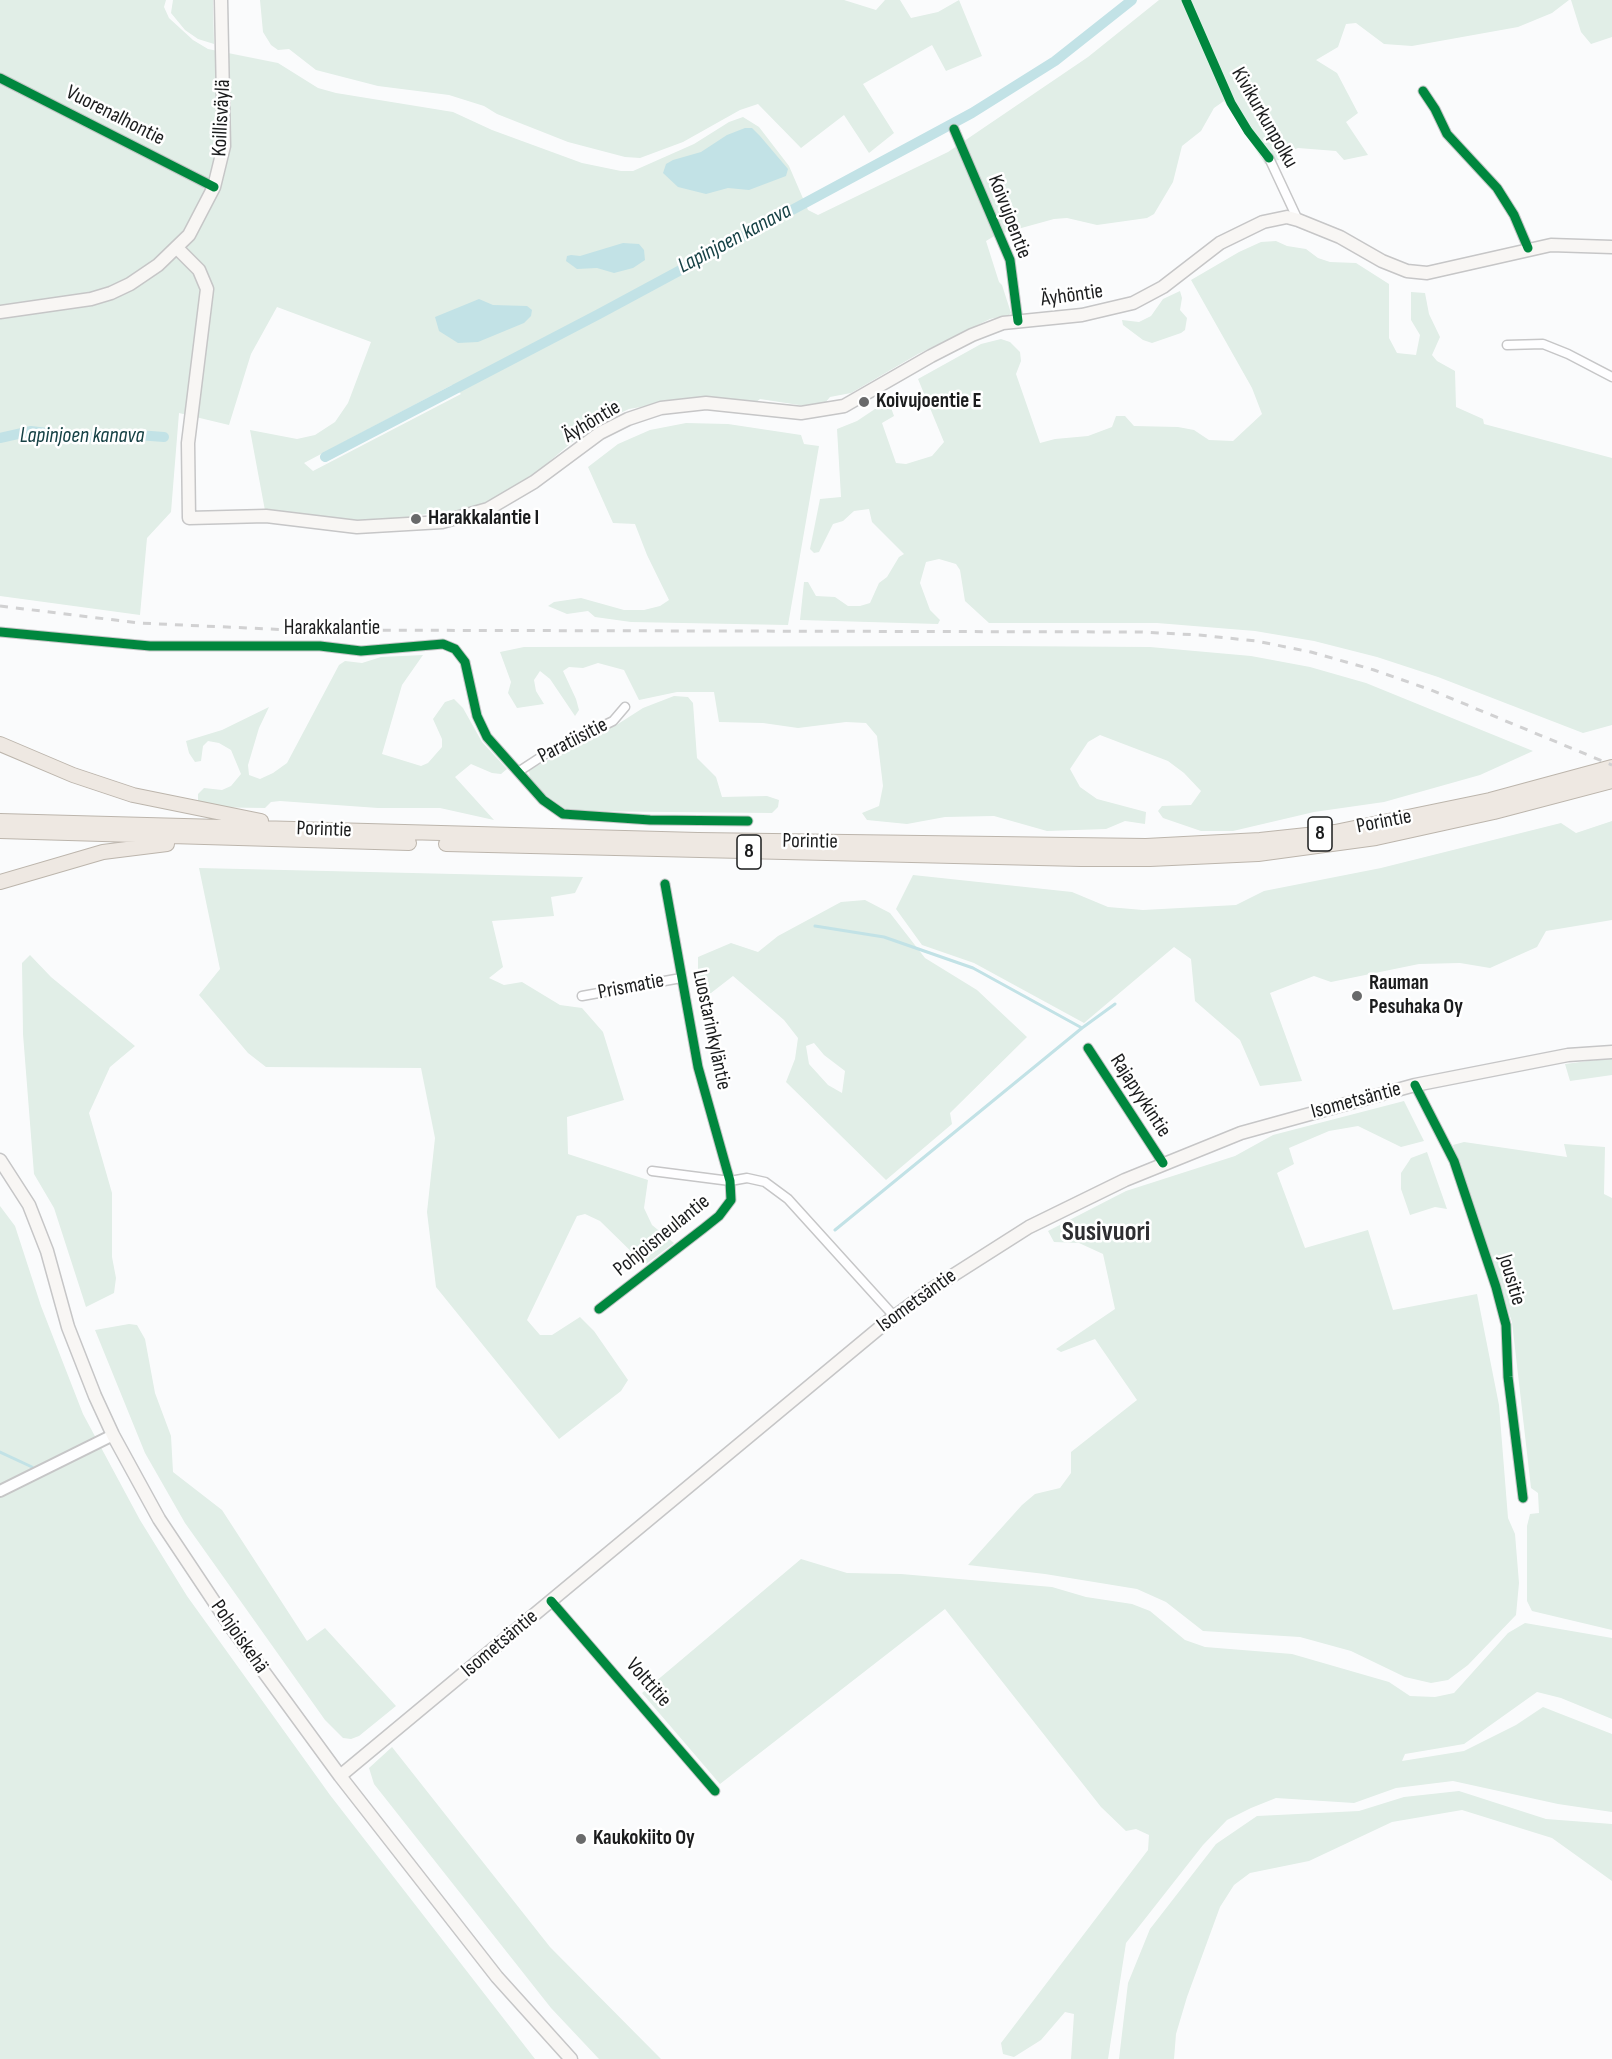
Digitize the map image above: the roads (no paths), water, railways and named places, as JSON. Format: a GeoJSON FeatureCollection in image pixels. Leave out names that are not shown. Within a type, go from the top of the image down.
{"type":"FeatureCollection","features":[{"type":"Feature","properties":{"kind":"highway"},"geometry":{"type":"LineString","coordinates":[[0,744],[74,775],[142,797],[229,816],[356,831]]}},
{"type":"Feature","properties":{"kind":"highway","name":"Porintie"},"geometry":{"type":"LineString","coordinates":[[0,831],[262,840],[1150,860],[1304,849],[1376,838],[1492,806],[1612,767]]}},
{"type":"Feature","properties":{"kind":"highway","name":"Porintie"},"geometry":{"type":"LineString","coordinates":[[0,821],[823,843],[1146,846],[1303,836],[1492,806],[1612,781]]}},
{"type":"Feature","properties":{"kind":"highway"},"geometry":{"type":"LineString","coordinates":[[0,882],[76,859],[121,849],[262,840]]}},
{"type":"Feature","properties":{"kind":"main road","name":"Koillisväylä"},"geometry":{"type":"LineString","coordinates":[[0,312],[84,301],[111,293],[139,278],[177,248],[189,235],[214,187],[224,146],[226,119],[221,0]]}},
{"type":"Feature","properties":{"kind":"main road","name":"Äyhöntie"},"geometry":{"type":"LineString","coordinates":[[177,248],[198,270],[207,289],[189,433],[189,518],[267,516],[357,527],[454,520],[505,501],[590,439],[642,414],[681,405],[706,403],[801,414],[829,411],[862,398],[931,356],[972,335],[1003,323],[1082,315],[1133,303],[1163,287],[1211,249],[1240,231],[1263,222],[1287,217],[1298,220],[1407,271],[1426,273],[1528,248],[1575,244],[1612,246]]}},
{"type":"Feature","properties":{"kind":"main road","name":"Isometsäntie"},"geometry":{"type":"LineString","coordinates":[[340,1776],[894,1316],[1029,1227],[1163,1163],[1241,1133],[1415,1085],[1568,1055],[1612,1052]]}},
{"type":"Feature","properties":{"kind":"main road","name":"Pohjoiskehä"},"geometry":{"type":"LineString","coordinates":[[0,1160],[29,1205],[47,1251],[68,1327],[113,1435],[159,1519],[231,1627],[340,1776],[497,1977],[571,2059]]}},
{"type":"Feature","properties":{"kind":"street","name":"Vuorenalhontie"},"geometry":{"type":"LineString","coordinates":[[0,78],[214,187]]}},
{"type":"Feature","properties":{"kind":"street"},"geometry":{"type":"LineString","coordinates":[[1422,91],[1435,109],[1447,134],[1497,188],[1514,215],[1528,248]]}},
{"type":"Feature","properties":{"kind":"street","name":"Koivujoentie"},"geometry":{"type":"LineString","coordinates":[[954,129],[1010,260],[1018,321]]}},
{"type":"Feature","properties":{"kind":"street","name":"Kivikurkunpolku"},"geometry":{"type":"LineString","coordinates":[[1269,158],[1298,220]]}},
{"type":"Feature","properties":{"kind":"street"},"geometry":{"type":"LineString","coordinates":[[1507,345],[1543,344],[1612,377]]}},
{"type":"Feature","properties":{"kind":"street","name":"Harakkalantie"},"geometry":{"type":"LineString","coordinates":[[0,632],[150,646],[320,646],[361,651],[443,644],[455,649],[465,662],[477,716],[487,737],[543,800],[563,814],[650,820],[748,821]]}},
{"type":"Feature","properties":{"kind":"street","name":"Paratiisitie"},"geometry":{"type":"LineString","coordinates":[[519,772],[547,753],[613,722],[625,707]]}},
{"type":"Feature","properties":{"kind":"street","name":"Luostarinkyläntie"},"geometry":{"type":"LineString","coordinates":[[665,884],[698,1067],[730,1181]]}},
{"type":"Feature","properties":{"kind":"street","name":"Prismatie"},"geometry":{"type":"LineString","coordinates":[[582,996],[681,978]]}},
{"type":"Feature","properties":{"kind":"street","name":"Rajapyykintie"},"geometry":{"type":"LineString","coordinates":[[1088,1048],[1163,1163]]}},
{"type":"Feature","properties":{"kind":"street","name":"Jousitie"},"geometry":{"type":"LineString","coordinates":[[1415,1085],[1454,1161],[1496,1287],[1506,1325],[1508,1377],[1524,1498]]}},
{"type":"Feature","properties":{"kind":"street"},"geometry":{"type":"LineString","coordinates":[[652,1171],[730,1181],[747,1178],[765,1182],[788,1199],[894,1316]]}},
{"type":"Feature","properties":{"kind":"street","name":"Pohjoisneulantie"},"geometry":{"type":"LineString","coordinates":[[599,1309],[719,1215],[732,1200],[730,1181]]}},
{"type":"Feature","properties":{"kind":"street"},"geometry":{"type":"LineString","coordinates":[[0,1491],[113,1435]]}},
{"type":"Feature","properties":{"kind":"street","name":"Volttitie"},"geometry":{"type":"LineString","coordinates":[[551,1600],[714,1791]]}},
{"type":"Feature","properties":{"kind":"water"},"geometry":{"type":"Polygon","coordinates":[[[745,128],[752,128],[760,136],[788,169],[786,176],[749,190],[728,188],[706,194],[678,187],[663,173],[666,164],[673,160],[701,152],[727,135],[745,128]]]}},
{"type":"Feature","properties":{"kind":"water"},"geometry":{"type":"Polygon","coordinates":[[[623,243],[639,244],[644,250],[645,260],[633,268],[614,273],[597,268],[577,269],[566,261],[567,256],[580,256],[623,243]]]}},
{"type":"Feature","properties":{"kind":"water"},"geometry":{"type":"Polygon","coordinates":[[[479,299],[493,305],[527,306],[532,310],[531,316],[524,323],[478,342],[458,343],[439,331],[435,317],[479,299]]]}},
{"type":"Feature","properties":{"kind":"waterway","name":"Lapinjoen kanava"},"geometry":{"type":"LineString","coordinates":[[325,457],[599,314],[972,113],[1055,61],[1132,0]]}},
{"type":"Feature","properties":{"kind":"waterway","name":"Lapinjoen kanava"},"geometry":{"type":"LineString","coordinates":[[0,438],[31,431],[79,437],[102,438],[124,434],[164,437]]}},
{"type":"Feature","properties":{"kind":"waterway"},"geometry":{"type":"LineString","coordinates":[[815,926],[884,937],[973,968],[1082,1028],[835,1230]]}},
{"type":"Feature","properties":{"kind":"waterway"},"geometry":{"type":"LineString","coordinates":[[1082,1028],[1115,1004]]}},
{"type":"Feature","properties":{"kind":"waterway"},"geometry":{"type":"LineString","coordinates":[[0,1452],[32,1467]]}},
{"type":"Feature","properties":{"kind":"railway"},"geometry":{"type":"LineString","coordinates":[[0,606],[139,623],[291,630],[1142,632],[1199,635],[1256,641],[1311,652],[1374,670],[1431,690],[1612,765]]}},
{"type":"Feature","properties":{"kind":"place","name":"Koivujoentie E"},"geometry":{"type":"Point","coordinates":[864,402]}},
{"type":"Feature","properties":{"kind":"place","name":"Harakkalantie I"},"geometry":{"type":"Point","coordinates":[416,519]}},
{"type":"Feature","properties":{"kind":"place","name":"Rauman Pesuhaka Oy"},"geometry":{"type":"Point","coordinates":[1357,996]}},
{"type":"Feature","properties":{"kind":"place","name":"Kaukokiito Oy"},"geometry":{"type":"Point","coordinates":[581,1839]}},
{"type":"Feature","properties":{"kind":"district","name":"Susivuori"},"geometry":{"type":"Point","coordinates":[1106,1233]}}]}
